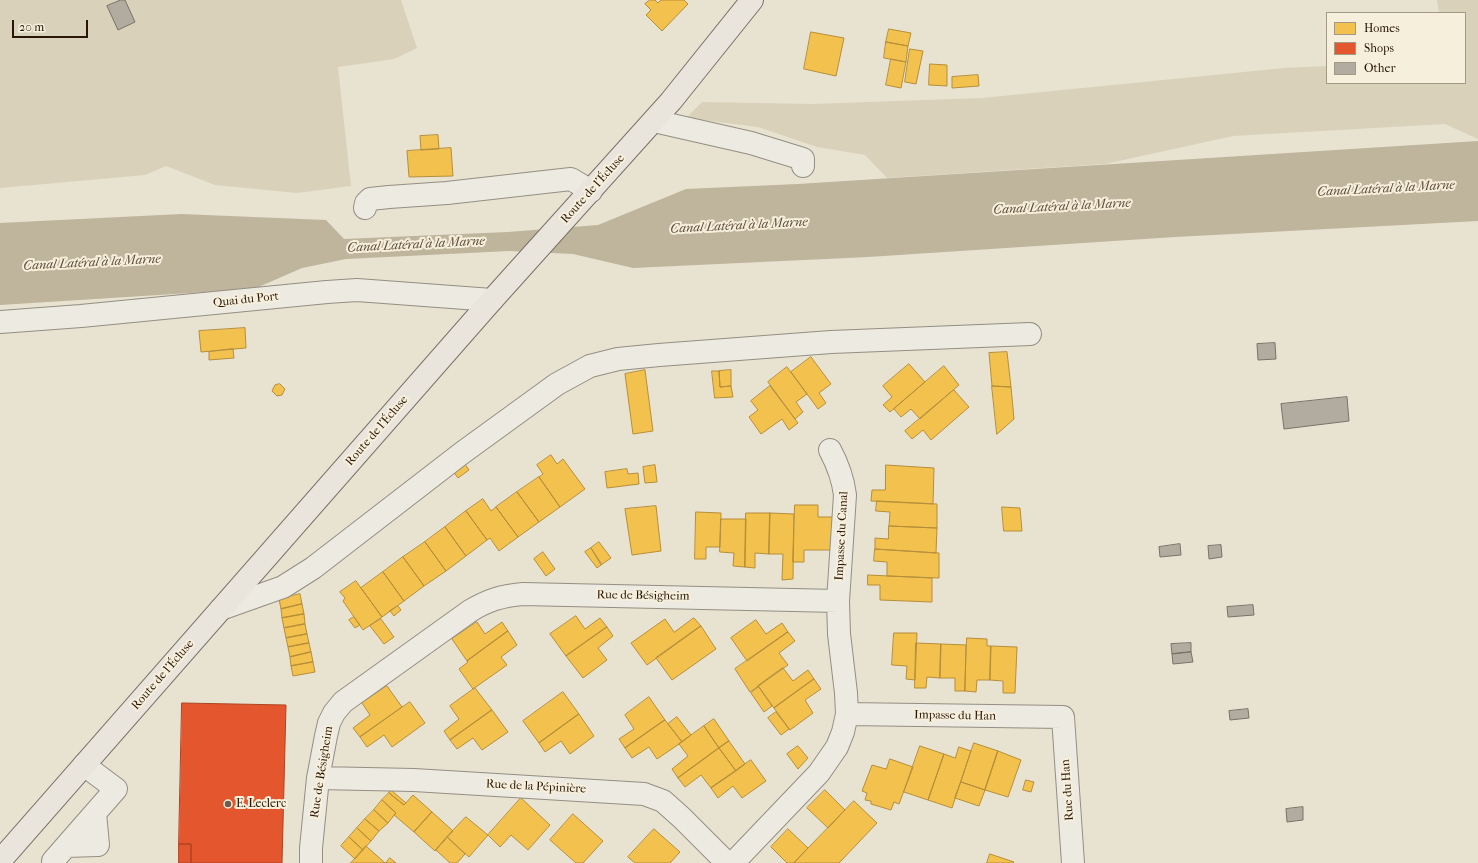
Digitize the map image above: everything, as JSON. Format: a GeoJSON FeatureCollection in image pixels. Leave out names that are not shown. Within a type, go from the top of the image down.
{"type":"FeatureCollection","features":[{"type":"Feature","properties":{"kind":"main road","name":"Route de l'Écluse"},"geometry":{"type":"LineString","coordinates":[[0,860],[492,300],[654,121],[752,0]]}},
{"type":"Feature","properties":{"kind":"street"},"geometry":{"type":"LineString","coordinates":[[654,121],[752,143],[803,159],[803,166]]}},
{"type":"Feature","properties":{"kind":"street"},"geometry":{"type":"LineString","coordinates":[[364,208],[370,199],[389,196],[447,193],[571,179],[591,192]]}},
{"type":"Feature","properties":{"kind":"street","name":"Quai du Port"},"geometry":{"type":"LineString","coordinates":[[0,322],[349,291],[492,300]]}},
{"type":"Feature","properties":{"kind":"street"},"geometry":{"type":"LineString","coordinates":[[221,609],[283,587],[313,568],[462,453],[557,384],[590,366],[618,359],[831,342],[1030,334]]}},
{"type":"Feature","properties":{"kind":"street","name":"Impasse du Canal"},"geometry":{"type":"LineString","coordinates":[[830,450],[839,466],[844,481],[845,495],[838,601]]}},
{"type":"Feature","properties":{"kind":"street","name":"Rue de Bésigheim"},"geometry":{"type":"LineString","coordinates":[[311,863],[311,848],[318,778],[329,723],[334,712],[343,702],[470,611],[486,602],[502,596],[523,594],[838,601]]}},
{"type":"Feature","properties":{"kind":"street"},"geometry":{"type":"LineString","coordinates":[[733,863],[819,773],[836,747],[843,732],[847,714],[839,634],[838,601]]}},
{"type":"Feature","properties":{"kind":"street","name":"Impasse du Han"},"geometry":{"type":"LineString","coordinates":[[847,714],[1063,717]]}},
{"type":"Feature","properties":{"kind":"street","name":"Rue du Han"},"geometry":{"type":"LineString","coordinates":[[1063,717],[1073,863]]}},
{"type":"Feature","properties":{"kind":"street"},"geometry":{"type":"LineString","coordinates":[[60,853],[116,789],[84,765]]}},
{"type":"Feature","properties":{"kind":"street","name":"Rue de la Pépinière"},"geometry":{"type":"LineString","coordinates":[[318,778],[414,780],[644,794],[662,801],[682,818],[727,863]]}},
{"type":"Feature","properties":{"kind":"shaded area"},"geometry":{"type":"Polygon","coordinates":[[[0,0],[401,0],[417,48],[394,59],[338,67],[351,186],[297,193],[215,185],[166,166],[145,175],[0,188],[0,0]]]}},
{"type":"Feature","properties":{"kind":"shaded area"},"geometry":{"type":"Polygon","coordinates":[[[1437,0],[1478,0],[1478,139],[1445,124],[1233,136],[1105,164],[887,178],[865,155],[817,147],[758,127],[686,118],[702,102],[812,104],[982,98],[1284,68],[1326,66],[1326,84],[1466,84],[1466,12],[1439,12],[1437,0]]]}},
{"type":"Feature","properties":{"kind":"water","name":"Canal Latéral à la Marne"},"geometry":{"type":"Polygon","coordinates":[[[1478,141],[1478,221],[1175,237],[868,257],[633,268],[573,254],[509,251],[346,259],[302,268],[254,289],[0,305],[0,223],[181,214],[326,220],[344,239],[508,232],[598,225],[686,189],[798,184],[1478,141]]]}},
{"type":"Feature","properties":{"kind":"building: Homes"},"geometry":{"type":"Polygon","coordinates":[[[650,0],[655,0],[658,3],[661,0],[684,0],[688,4],[662,31],[646,15],[651,10],[645,4],[650,0]]]}},
{"type":"Feature","properties":{"kind":"building: Homes"},"geometry":{"type":"Polygon","coordinates":[[[889,29],[911,33],[908,46],[886,42],[889,29]]]}},
{"type":"Feature","properties":{"kind":"building: Homes"},"geometry":{"type":"Polygon","coordinates":[[[811,32],[844,38],[836,76],[804,69],[811,32]]]}},
{"type":"Feature","properties":{"kind":"building: Homes"},"geometry":{"type":"Polygon","coordinates":[[[886,42],[908,46],[906,62],[884,58],[886,42]]]}},
{"type":"Feature","properties":{"kind":"building: Homes"},"geometry":{"type":"Polygon","coordinates":[[[910,49],[923,51],[916,84],[905,82],[910,49]]]}},
{"type":"Feature","properties":{"kind":"building: Homes"},"geometry":{"type":"Polygon","coordinates":[[[891,59],[906,62],[901,88],[886,85],[891,59]]]}},
{"type":"Feature","properties":{"kind":"building: Homes"},"geometry":{"type":"Polygon","coordinates":[[[930,64],[947,65],[947,86],[929,85],[930,64]]]}},
{"type":"Feature","properties":{"kind":"building: Homes"},"geometry":{"type":"Polygon","coordinates":[[[978,75],[979,86],[952,88],[952,77],[978,75]]]}},
{"type":"Feature","properties":{"kind":"building: Homes"},"geometry":{"type":"Polygon","coordinates":[[[438,135],[439,149],[421,150],[420,136],[438,135]]]}},
{"type":"Feature","properties":{"kind":"building: Homes"},"geometry":{"type":"Polygon","coordinates":[[[451,148],[453,176],[409,177],[407,151],[451,148]]]}},
{"type":"Feature","properties":{"kind":"building: Homes"},"geometry":{"type":"Polygon","coordinates":[[[245,328],[246,348],[201,352],[199,331],[245,328]]]}},
{"type":"Feature","properties":{"kind":"building: Homes"},"geometry":{"type":"Polygon","coordinates":[[[233,349],[234,358],[209,360],[209,352],[233,349]]]}},
{"type":"Feature","properties":{"kind":"building: Homes"},"geometry":{"type":"Polygon","coordinates":[[[1007,352],[1011,387],[992,386],[989,353],[1007,352]]]}},
{"type":"Feature","properties":{"kind":"building: Homes"},"geometry":{"type":"Polygon","coordinates":[[[811,357],[831,384],[819,393],[826,403],[818,409],[791,372],[811,357]]]}},
{"type":"Feature","properties":{"kind":"building: Homes"},"geometry":{"type":"Polygon","coordinates":[[[909,364],[925,382],[890,412],[883,405],[892,397],[883,386],[909,364]]]}},
{"type":"Feature","properties":{"kind":"building: Homes"},"geometry":{"type":"Polygon","coordinates":[[[944,366],[959,385],[920,419],[911,409],[901,417],[894,409],[944,366]]]}},
{"type":"Feature","properties":{"kind":"building: Homes"},"geometry":{"type":"Polygon","coordinates":[[[787,367],[807,394],[796,402],[803,412],[795,419],[768,382],[787,367]]]}},
{"type":"Feature","properties":{"kind":"building: Homes"},"geometry":{"type":"Polygon","coordinates":[[[645,370],[653,431],[633,434],[625,374],[645,370]]]}},
{"type":"Feature","properties":{"kind":"building: Homes"},"geometry":{"type":"Polygon","coordinates":[[[731,370],[731,386],[720,387],[719,371],[731,370]]]}},
{"type":"Feature","properties":{"kind":"building: Homes"},"geometry":{"type":"Polygon","coordinates":[[[712,371],[719,371],[720,387],[731,386],[733,397],[715,398],[712,371]]]}},
{"type":"Feature","properties":{"kind":"building: Homes"},"geometry":{"type":"Polygon","coordinates":[[[280,384],[285,389],[282,395],[277,396],[272,391],[275,385],[280,384]]]}},
{"type":"Feature","properties":{"kind":"building: Homes"},"geometry":{"type":"Polygon","coordinates":[[[770,386],[798,423],[789,430],[782,419],[761,434],[749,417],[758,410],[751,401],[770,386]]]}},
{"type":"Feature","properties":{"kind":"building: Homes"},"geometry":{"type":"Polygon","coordinates":[[[992,386],[1011,387],[1014,419],[997,434],[992,386]]]}},
{"type":"Feature","properties":{"kind":"building: Homes"},"geometry":{"type":"Polygon","coordinates":[[[954,390],[969,407],[931,440],[923,430],[912,439],[905,431],[954,390]]]}},
{"type":"Feature","properties":{"kind":"building: Homes"},"geometry":{"type":"Polygon","coordinates":[[[551,455],[557,464],[563,459],[585,489],[560,507],[539,477],[543,474],[537,465],[551,455]]]}},
{"type":"Feature","properties":{"kind":"building: Homes"},"geometry":{"type":"Polygon","coordinates":[[[462,460],[469,470],[458,478],[451,468],[462,460]]]}},
{"type":"Feature","properties":{"kind":"building: Homes"},"geometry":{"type":"Polygon","coordinates":[[[655,465],[657,482],[645,483],[643,467],[655,465]]]}},
{"type":"Feature","properties":{"kind":"building: Homes"},"geometry":{"type":"Polygon","coordinates":[[[886,465],[934,468],[933,504],[871,501],[872,490],[885,490],[886,465]]]}},
{"type":"Feature","properties":{"kind":"building: Homes"},"geometry":{"type":"Polygon","coordinates":[[[627,469],[628,474],[638,473],[639,484],[607,488],[605,472],[627,469]]]}},
{"type":"Feature","properties":{"kind":"building: Homes"},"geometry":{"type":"Polygon","coordinates":[[[539,477],[560,507],[539,522],[517,492],[539,477]]]}},
{"type":"Feature","properties":{"kind":"building: Homes"},"geometry":{"type":"Polygon","coordinates":[[[517,492],[539,522],[518,537],[496,507],[517,492]]]}},
{"type":"Feature","properties":{"kind":"building: Homes"},"geometry":{"type":"Polygon","coordinates":[[[483,499],[491,511],[496,507],[518,537],[499,551],[490,538],[487,540],[466,511],[483,499]]]}},
{"type":"Feature","properties":{"kind":"building: Homes"},"geometry":{"type":"Polygon","coordinates":[[[877,501],[937,504],[937,528],[889,526],[890,512],[876,511],[877,501]]]}},
{"type":"Feature","properties":{"kind":"building: Homes"},"geometry":{"type":"Polygon","coordinates":[[[795,505],[818,505],[818,517],[833,517],[832,543],[830,550],[804,550],[804,562],[793,562],[795,505]]]}},
{"type":"Feature","properties":{"kind":"building: Homes"},"geometry":{"type":"Polygon","coordinates":[[[656,506],[661,551],[632,555],[625,509],[656,506]]]}},
{"type":"Feature","properties":{"kind":"building: Homes"},"geometry":{"type":"Polygon","coordinates":[[[1002,507],[1020,508],[1022,531],[1004,531],[1002,507]]]}},
{"type":"Feature","properties":{"kind":"building: Homes"},"geometry":{"type":"Polygon","coordinates":[[[466,511],[487,540],[466,556],[445,527],[466,511]]]}},
{"type":"Feature","properties":{"kind":"building: Homes"},"geometry":{"type":"Polygon","coordinates":[[[696,512],[721,513],[720,547],[706,547],[706,559],[695,559],[696,512]]]}},
{"type":"Feature","properties":{"kind":"building: Homes"},"geometry":{"type":"Polygon","coordinates":[[[746,513],[770,513],[769,554],[755,553],[755,568],[745,567],[746,513]]]}},
{"type":"Feature","properties":{"kind":"building: Homes"},"geometry":{"type":"Polygon","coordinates":[[[770,513],[794,514],[793,579],[782,580],[783,554],[769,554],[770,513]]]}},
{"type":"Feature","properties":{"kind":"building: Homes"},"geometry":{"type":"Polygon","coordinates":[[[721,519],[746,519],[745,567],[733,566],[734,553],[720,552],[721,519]]]}},
{"type":"Feature","properties":{"kind":"building: Homes"},"geometry":{"type":"Polygon","coordinates":[[[889,526],[937,528],[936,553],[875,549],[875,538],[888,539],[889,526]]]}},
{"type":"Feature","properties":{"kind":"building: Homes"},"geometry":{"type":"Polygon","coordinates":[[[445,527],[466,556],[446,571],[425,542],[445,527]]]}},
{"type":"Feature","properties":{"kind":"building: Homes"},"geometry":{"type":"Polygon","coordinates":[[[425,542],[446,571],[424,586],[403,557],[425,542]]]}},
{"type":"Feature","properties":{"kind":"building: Homes"},"geometry":{"type":"Polygon","coordinates":[[[599,542],[611,558],[601,565],[591,548],[599,542]]]}},
{"type":"Feature","properties":{"kind":"building: Homes"},"geometry":{"type":"Polygon","coordinates":[[[591,548],[601,563],[601,565],[597,568],[585,552],[591,548]]]}},
{"type":"Feature","properties":{"kind":"building: Homes"},"geometry":{"type":"Polygon","coordinates":[[[875,549],[939,553],[939,578],[887,576],[887,562],[874,561],[875,549]]]}},
{"type":"Feature","properties":{"kind":"building: Homes"},"geometry":{"type":"Polygon","coordinates":[[[543,552],[555,569],[546,576],[534,559],[543,552]]]}},
{"type":"Feature","properties":{"kind":"building: Homes"},"geometry":{"type":"Polygon","coordinates":[[[403,557],[424,586],[404,601],[383,572],[403,557]]]}},
{"type":"Feature","properties":{"kind":"building: Homes"},"geometry":{"type":"Polygon","coordinates":[[[383,572],[404,601],[382,617],[361,588],[383,572]]]}},
{"type":"Feature","properties":{"kind":"building: Homes"},"geometry":{"type":"Polygon","coordinates":[[[868,575],[932,578],[932,602],[880,600],[880,585],[868,585],[868,575]]]}},
{"type":"Feature","properties":{"kind":"building: Homes"},"geometry":{"type":"Polygon","coordinates":[[[356,581],[382,617],[363,630],[343,601],[345,598],[340,592],[356,581]]]}},
{"type":"Feature","properties":{"kind":"building: Homes"},"geometry":{"type":"Polygon","coordinates":[[[300,594],[302,604],[281,609],[279,599],[300,594]]]}},
{"type":"Feature","properties":{"kind":"building: Homes"},"geometry":{"type":"Polygon","coordinates":[[[302,604],[304,614],[282,618],[281,609],[302,604]]]}},
{"type":"Feature","properties":{"kind":"building: Homes"},"geometry":{"type":"Polygon","coordinates":[[[398,606],[401,610],[394,616],[390,611],[398,606]]]}},
{"type":"Feature","properties":{"kind":"building: Homes"},"geometry":{"type":"Polygon","coordinates":[[[304,614],[305,624],[284,628],[282,618],[304,614]]]}},
{"type":"Feature","properties":{"kind":"building: Homes"},"geometry":{"type":"Polygon","coordinates":[[[576,616],[585,629],[600,618],[607,627],[566,656],[550,634],[576,616]]]}},
{"type":"Feature","properties":{"kind":"building: Homes"},"geometry":{"type":"Polygon","coordinates":[[[354,617],[360,625],[355,628],[349,620],[354,617]]]}},
{"type":"Feature","properties":{"kind":"building: Homes"},"geometry":{"type":"Polygon","coordinates":[[[694,618],[701,626],[647,665],[631,643],[665,619],[674,632],[694,618]]]}},
{"type":"Feature","properties":{"kind":"building: Homes"},"geometry":{"type":"Polygon","coordinates":[[[381,619],[394,637],[384,644],[370,626],[381,619]]]}},
{"type":"Feature","properties":{"kind":"building: Homes"},"geometry":{"type":"Polygon","coordinates":[[[756,620],[766,634],[782,623],[788,632],[747,661],[731,638],[756,620]]]}},
{"type":"Feature","properties":{"kind":"building: Homes"},"geometry":{"type":"Polygon","coordinates":[[[477,622],[485,634],[502,622],[508,631],[467,661],[452,639],[477,622]]]}},
{"type":"Feature","properties":{"kind":"building: Homes"},"geometry":{"type":"Polygon","coordinates":[[[305,624],[307,634],[286,638],[284,628],[305,624]]]}},
{"type":"Feature","properties":{"kind":"building: Homes"},"geometry":{"type":"Polygon","coordinates":[[[701,626],[716,649],[672,680],[656,658],[701,626]]]}},
{"type":"Feature","properties":{"kind":"building: Homes"},"geometry":{"type":"Polygon","coordinates":[[[607,627],[613,636],[598,648],[607,660],[583,678],[566,656],[607,627]]]}},
{"type":"Feature","properties":{"kind":"building: Homes"},"geometry":{"type":"Polygon","coordinates":[[[508,631],[517,645],[501,657],[507,665],[473,689],[459,669],[468,662],[467,661],[508,631]]]}},
{"type":"Feature","properties":{"kind":"building: Homes"},"geometry":{"type":"Polygon","coordinates":[[[788,632],[795,641],[779,653],[788,665],[750,692],[735,669],[788,632]]]}},
{"type":"Feature","properties":{"kind":"building: Homes"},"geometry":{"type":"Polygon","coordinates":[[[894,633],[917,633],[915,680],[906,679],[907,666],[892,665],[894,633]]]}},
{"type":"Feature","properties":{"kind":"building: Homes"},"geometry":{"type":"Polygon","coordinates":[[[307,634],[309,643],[288,647],[286,638],[307,634]]]}},
{"type":"Feature","properties":{"kind":"building: Homes"},"geometry":{"type":"Polygon","coordinates":[[[967,638],[987,639],[987,646],[991,646],[990,680],[977,680],[976,692],[965,691],[967,638]]]}},
{"type":"Feature","properties":{"kind":"building: Homes"},"geometry":{"type":"Polygon","coordinates":[[[309,643],[311,652],[290,657],[288,647],[309,643]]]}},
{"type":"Feature","properties":{"kind":"building: Homes"},"geometry":{"type":"Polygon","coordinates":[[[916,643],[941,644],[940,678],[927,677],[926,688],[915,688],[916,643]]]}},
{"type":"Feature","properties":{"kind":"building: Homes"},"geometry":{"type":"Polygon","coordinates":[[[941,644],[966,645],[965,691],[955,691],[955,678],[940,678],[941,644]]]}},
{"type":"Feature","properties":{"kind":"building: Homes"},"geometry":{"type":"Polygon","coordinates":[[[991,646],[1017,647],[1015,693],[1003,693],[1003,681],[990,680],[991,646]]]}},
{"type":"Feature","properties":{"kind":"building: Homes"},"geometry":{"type":"Polygon","coordinates":[[[311,652],[313,662],[291,666],[290,657],[311,652]]]}},
{"type":"Feature","properties":{"kind":"building: Homes"},"geometry":{"type":"Polygon","coordinates":[[[313,662],[315,672],[293,676],[291,666],[313,662]]]}},
{"type":"Feature","properties":{"kind":"building: Homes"},"geometry":{"type":"Polygon","coordinates":[[[783,668],[793,681],[808,670],[814,679],[774,708],[758,686],[783,668]]]}},
{"type":"Feature","properties":{"kind":"building: Homes"},"geometry":{"type":"Polygon","coordinates":[[[814,679],[821,689],[805,700],[813,713],[790,730],[774,708],[814,679]]]}},
{"type":"Feature","properties":{"kind":"building: Homes"},"geometry":{"type":"Polygon","coordinates":[[[387,686],[402,707],[360,737],[353,728],[370,715],[362,703],[387,686]]]}},
{"type":"Feature","properties":{"kind":"building: Homes"},"geometry":{"type":"Polygon","coordinates":[[[759,687],[772,706],[764,712],[751,693],[759,687]]]}},
{"type":"Feature","properties":{"kind":"building: Homes"},"geometry":{"type":"Polygon","coordinates":[[[475,688],[492,710],[450,740],[444,731],[459,719],[450,706],[475,688]]]}},
{"type":"Feature","properties":{"kind":"building: Homes"},"geometry":{"type":"Polygon","coordinates":[[[563,692],[579,714],[539,743],[523,721],[563,692]]]}},
{"type":"Feature","properties":{"kind":"building: Homes"},"geometry":{"type":"Polygon","coordinates":[[[649,697],[665,720],[625,748],[619,739],[634,729],[625,715],[649,697]]]}},
{"type":"Feature","properties":{"kind":"building: Homes"},"geometry":{"type":"Polygon","coordinates":[[[410,702],[425,723],[392,747],[384,735],[367,747],[360,737],[410,702]]]}},
{"type":"Feature","properties":{"kind":"building: Homes"},"geometry":{"type":"Polygon","coordinates":[[[492,710],[508,732],[482,750],[473,738],[457,749],[450,740],[492,710]]]}},
{"type":"Feature","properties":{"kind":"building: Homes"},"geometry":{"type":"Polygon","coordinates":[[[776,712],[789,729],[781,735],[768,718],[776,712]]]}},
{"type":"Feature","properties":{"kind":"building: Homes"},"geometry":{"type":"Polygon","coordinates":[[[579,714],[594,736],[570,754],[561,741],[545,752],[539,743],[579,714]]]}},
{"type":"Feature","properties":{"kind":"building: Homes"},"geometry":{"type":"Polygon","coordinates":[[[677,717],[691,735],[682,742],[668,724],[677,717]]]}},
{"type":"Feature","properties":{"kind":"building: Homes"},"geometry":{"type":"Polygon","coordinates":[[[714,719],[729,741],[719,748],[704,726],[714,719]]]}},
{"type":"Feature","properties":{"kind":"building: Homes"},"geometry":{"type":"Polygon","coordinates":[[[665,720],[682,742],[657,759],[649,747],[632,758],[625,748],[665,720]]]}},
{"type":"Feature","properties":{"kind":"building: Homes"},"geometry":{"type":"Polygon","coordinates":[[[704,726],[719,748],[678,778],[672,769],[688,756],[679,744],[704,726]]]}},
{"type":"Feature","properties":{"kind":"building: Homes"},"geometry":{"type":"Polygon","coordinates":[[[729,741],[745,764],[736,771],[719,748],[729,741]]]}},
{"type":"Feature","properties":{"kind":"building: Homes"},"geometry":{"type":"Polygon","coordinates":[[[974,743],[998,751],[985,790],[961,782],[974,743]]]}},
{"type":"Feature","properties":{"kind":"building: Homes"},"geometry":{"type":"Polygon","coordinates":[[[798,746],[808,758],[798,769],[787,754],[798,746]]]}},
{"type":"Feature","properties":{"kind":"building: Homes"},"geometry":{"type":"Polygon","coordinates":[[[920,746],[944,754],[928,800],[904,792],[920,746]]]}},
{"type":"Feature","properties":{"kind":"building: Homes"},"geometry":{"type":"Polygon","coordinates":[[[959,747],[971,751],[952,808],[928,800],[944,754],[955,758],[959,747]]]}},
{"type":"Feature","properties":{"kind":"building: Homes"},"geometry":{"type":"Polygon","coordinates":[[[719,748],[736,771],[711,788],[701,775],[685,787],[678,778],[719,748]]]}},
{"type":"Feature","properties":{"kind":"building: Homes"},"geometry":{"type":"Polygon","coordinates":[[[998,751],[1021,760],[1008,797],[985,790],[998,751]]]}},
{"type":"Feature","properties":{"kind":"building: Homes"},"geometry":{"type":"Polygon","coordinates":[[[890,759],[913,767],[899,804],[894,802],[891,810],[871,804],[871,801],[865,800],[867,793],[862,791],[872,765],[886,769],[890,759]]]}},
{"type":"Feature","properties":{"kind":"building: Homes"},"geometry":{"type":"Polygon","coordinates":[[[751,760],[766,781],[742,798],[733,786],[718,798],[711,788],[751,760]]]}},
{"type":"Feature","properties":{"kind":"building: Homes"},"geometry":{"type":"Polygon","coordinates":[[[1026,780],[1034,782],[1031,792],[1023,790],[1026,780]]]}},
{"type":"Feature","properties":{"kind":"building: Homes"},"geometry":{"type":"Polygon","coordinates":[[[961,782],[985,790],[979,806],[955,798],[961,782]]]}},
{"type":"Feature","properties":{"kind":"building: Homes"},"geometry":{"type":"Polygon","coordinates":[[[391,790],[406,803],[404,805],[389,793],[391,790]]]}},
{"type":"Feature","properties":{"kind":"building: Homes"},"geometry":{"type":"Polygon","coordinates":[[[825,790],[845,810],[828,828],[807,808],[825,790]]]}},
{"type":"Feature","properties":{"kind":"building: Homes"},"geometry":{"type":"Polygon","coordinates":[[[389,793],[404,805],[413,795],[432,812],[414,832],[394,815],[396,813],[382,800],[389,793]]]}},
{"type":"Feature","properties":{"kind":"building: Homes"},"geometry":{"type":"Polygon","coordinates":[[[521,798],[550,825],[528,850],[511,835],[500,847],[488,835],[521,798]]]}},
{"type":"Feature","properties":{"kind":"building: Homes"},"geometry":{"type":"Polygon","coordinates":[[[382,800],[396,813],[388,823],[374,810],[382,800]]]}},
{"type":"Feature","properties":{"kind":"building: Homes"},"geometry":{"type":"Polygon","coordinates":[[[854,801],[877,823],[839,863],[794,863],[854,801]]]}},
{"type":"Feature","properties":{"kind":"building: Homes"},"geometry":{"type":"Polygon","coordinates":[[[374,810],[388,823],[379,831],[365,819],[374,810]]]}},
{"type":"Feature","properties":{"kind":"building: Homes"},"geometry":{"type":"Polygon","coordinates":[[[432,812],[453,831],[435,851],[414,832],[432,812]]]}},
{"type":"Feature","properties":{"kind":"building: Homes"},"geometry":{"type":"Polygon","coordinates":[[[573,814],[603,841],[583,863],[576,863],[550,840],[573,814]]]}},
{"type":"Feature","properties":{"kind":"building: Homes"},"geometry":{"type":"Polygon","coordinates":[[[466,817],[488,835],[469,857],[447,837],[466,817]]]}},
{"type":"Feature","properties":{"kind":"building: Homes"},"geometry":{"type":"Polygon","coordinates":[[[365,819],[379,831],[371,841],[357,828],[365,819]]]}},
{"type":"Feature","properties":{"kind":"building: Homes"},"geometry":{"type":"Polygon","coordinates":[[[357,828],[371,841],[363,850],[349,837],[357,828]]]}},
{"type":"Feature","properties":{"kind":"building: Homes"},"geometry":{"type":"Polygon","coordinates":[[[654,829],[680,852],[670,863],[635,863],[628,857],[654,829]]]}},
{"type":"Feature","properties":{"kind":"building: Homes"},"geometry":{"type":"Polygon","coordinates":[[[788,829],[808,848],[794,863],[787,863],[771,847],[788,829]]]}},
{"type":"Feature","properties":{"kind":"building: Homes"},"geometry":{"type":"Polygon","coordinates":[[[349,837],[363,850],[355,859],[341,846],[349,837]]]}},
{"type":"Feature","properties":{"kind":"building: Homes"},"geometry":{"type":"Polygon","coordinates":[[[447,837],[465,854],[457,863],[450,863],[436,850],[447,837]]]}},
{"type":"Feature","properties":{"kind":"building: Homes"},"geometry":{"type":"Polygon","coordinates":[[[366,846],[385,863],[351,863],[366,846]]]}},
{"type":"Feature","properties":{"kind":"building: Homes"},"geometry":{"type":"Polygon","coordinates":[[[990,854],[1014,862],[987,863],[990,854]]]}},
{"type":"Feature","properties":{"kind":"building: Homes"},"geometry":{"type":"Polygon","coordinates":[[[390,858],[396,863],[386,863],[390,858]]]}},
{"type":"Feature","properties":{"kind":"building: Shops"},"geometry":{"type":"Polygon","coordinates":[[[182,703],[286,705],[282,863],[191,863],[191,844],[179,844],[182,703]]]}},
{"type":"Feature","properties":{"kind":"building: Shops"},"geometry":{"type":"Polygon","coordinates":[[[179,844],[191,844],[191,863],[179,863],[179,844]]]}},
{"type":"Feature","properties":{"kind":"building: Other"},"geometry":{"type":"Polygon","coordinates":[[[121,0],[125,0],[135,22],[118,30],[107,6],[121,0]]]}},
{"type":"Feature","properties":{"kind":"building: Other"},"geometry":{"type":"Polygon","coordinates":[[[1275,343],[1276,359],[1258,360],[1257,344],[1275,343]]]}},
{"type":"Feature","properties":{"kind":"building: Other"},"geometry":{"type":"Polygon","coordinates":[[[1347,397],[1349,421],[1284,429],[1281,404],[1347,397]]]}},
{"type":"Feature","properties":{"kind":"building: Other"},"geometry":{"type":"Polygon","coordinates":[[[1180,544],[1181,555],[1160,557],[1159,547],[1180,544]]]}},
{"type":"Feature","properties":{"kind":"building: Other"},"geometry":{"type":"Polygon","coordinates":[[[1221,545],[1222,557],[1209,559],[1208,546],[1221,545]]]}},
{"type":"Feature","properties":{"kind":"building: Other"},"geometry":{"type":"Polygon","coordinates":[[[1253,605],[1254,615],[1228,617],[1227,607],[1253,605]]]}},
{"type":"Feature","properties":{"kind":"building: Other"},"geometry":{"type":"Polygon","coordinates":[[[1191,643],[1191,652],[1172,654],[1171,644],[1191,643]]]}},
{"type":"Feature","properties":{"kind":"building: Other"},"geometry":{"type":"Polygon","coordinates":[[[1191,652],[1193,662],[1173,664],[1172,654],[1191,652]]]}},
{"type":"Feature","properties":{"kind":"building: Other"},"geometry":{"type":"Polygon","coordinates":[[[1248,709],[1249,718],[1230,720],[1229,711],[1248,709]]]}},
{"type":"Feature","properties":{"kind":"building: Other"},"geometry":{"type":"Polygon","coordinates":[[[1303,807],[1303,820],[1287,822],[1286,809],[1303,807]]]}},
{"type":"Feature","properties":{"kind":"place","name":"E. Leclerc"},"geometry":{"type":"Point","coordinates":[228,804]}}]}
